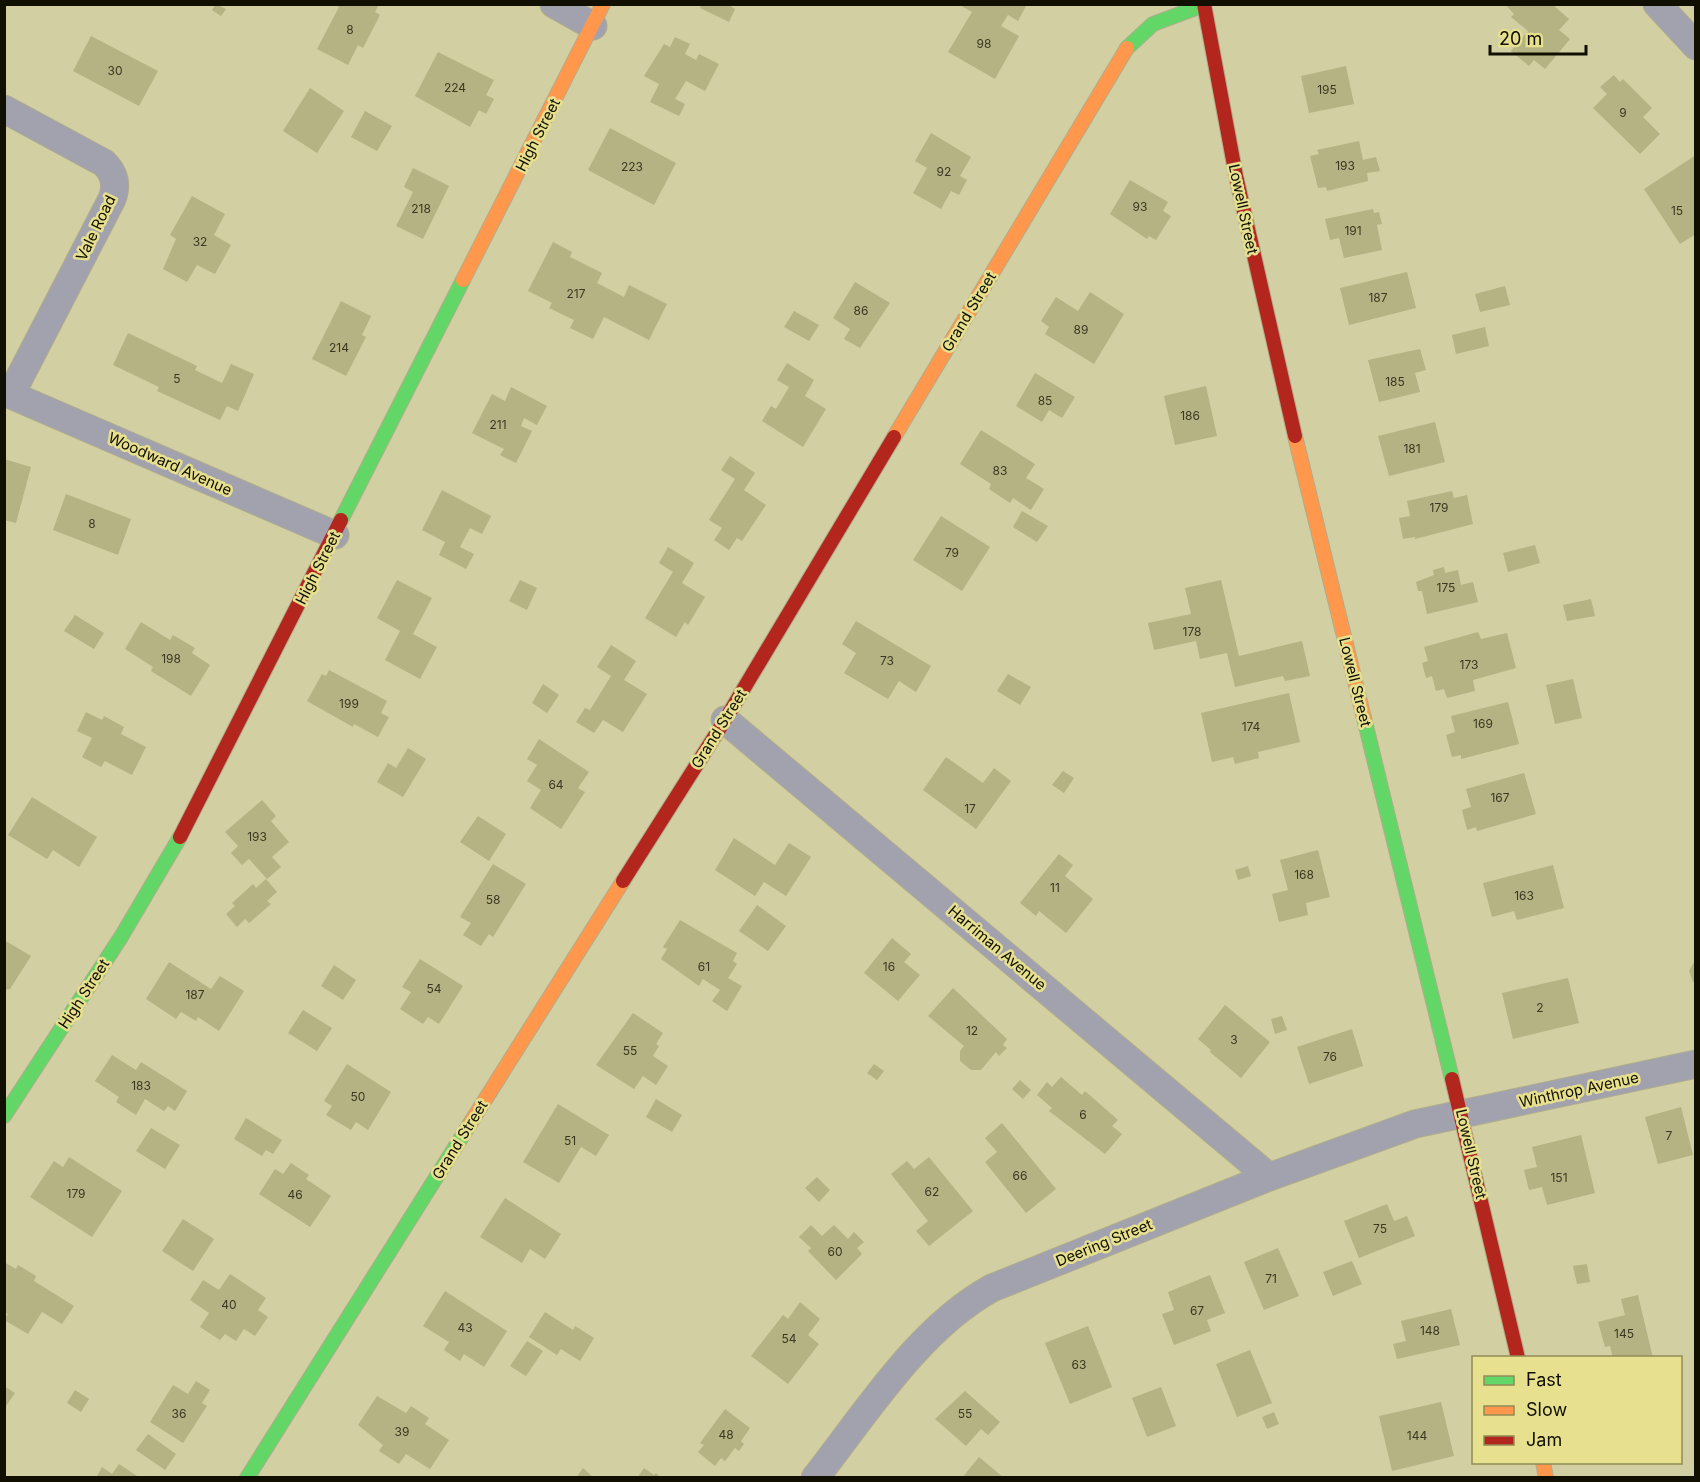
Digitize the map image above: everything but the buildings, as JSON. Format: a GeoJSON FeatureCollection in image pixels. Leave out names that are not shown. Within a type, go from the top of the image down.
{"type":"FeatureCollection","features":[{"type":"Feature","properties":{"kind":"street"},"geometry":{"type":"LineString","coordinates":[[554,4],[598,15]]}},
{"type":"Feature","properties":{"kind":"street"},"geometry":{"type":"LineString","coordinates":[[1657,4],[1695,46]]}},
{"type":"Feature","properties":{"kind":"street","name":"Grand Street"},"geometry":{"type":"LineString","coordinates":[[247,1478],[725,720],[1128,46],[1139,32],[1151,23],[1204,5]]}},
{"type":"Feature","properties":{"kind":"street","name":"Lowell Street"},"geometry":{"type":"LineString","coordinates":[[1204,5],[1244,219],[1293,431],[1462,1114],[1518,1356]]}},
{"type":"Feature","properties":{"kind":"street","name":"High Street"},"geometry":{"type":"LineString","coordinates":[[8,1105],[152,886],[335,536],[598,15]]}},
{"type":"Feature","properties":{"kind":"street","name":"Vale Road"},"geometry":{"type":"LineString","coordinates":[[4,109],[100,160],[112,172],[115,183],[112,199],[8,393]]}},
{"type":"Feature","properties":{"kind":"street","name":"Woodward Avenue"},"geometry":{"type":"LineString","coordinates":[[8,393],[335,536]]}},
{"type":"Feature","properties":{"kind":"street","name":"Harriman Avenue"},"geometry":{"type":"LineString","coordinates":[[725,720],[1269,1177]]}},
{"type":"Feature","properties":{"kind":"street","name":"Winthrop Avenue"},"geometry":{"type":"LineString","coordinates":[[1462,1114],[1695,1064]]}},
{"type":"Feature","properties":{"kind":"street","name":"Deering Street"},"geometry":{"type":"LineString","coordinates":[[815,1478],[908,1361],[965,1304],[992,1288],[1269,1177],[1414,1125],[1462,1114]]}},
{"type":"Feature","properties":{"kind":"traffic: fast"},"geometry":{"type":"LineString","coordinates":[[1127,48],[1153,24],[1204,5]]}},
{"type":"Feature","properties":{"kind":"traffic: fast"},"geometry":{"type":"LineString","coordinates":[[341,520],[463,280]]}},
{"type":"Feature","properties":{"kind":"traffic: fast"},"geometry":{"type":"LineString","coordinates":[[1364,718],[1452,1079]]}},
{"type":"Feature","properties":{"kind":"traffic: fast"},"geometry":{"type":"LineString","coordinates":[[4,1116],[121,937],[180,837]]}},
{"type":"Feature","properties":{"kind":"traffic: fast"},"geometry":{"type":"LineString","coordinates":[[247,1478],[471,1122]]}},
{"type":"Feature","properties":{"kind":"traffic: slow"},"geometry":{"type":"LineString","coordinates":[[463,280],[603,4]]}},
{"type":"Feature","properties":{"kind":"traffic: slow"},"geometry":{"type":"LineString","coordinates":[[894,437],[1127,48]]}},
{"type":"Feature","properties":{"kind":"traffic: slow"},"geometry":{"type":"LineString","coordinates":[[1295,436],[1364,718]]}},
{"type":"Feature","properties":{"kind":"traffic: slow"},"geometry":{"type":"LineString","coordinates":[[471,1122],[623,881]]}},
{"type":"Feature","properties":{"kind":"traffic: slow"},"geometry":{"type":"LineString","coordinates":[[1543,1464],[1546,1478]]}},
{"type":"Feature","properties":{"kind":"traffic: jam"},"geometry":{"type":"LineString","coordinates":[[1204,4],[1236,176],[1295,436]]}},
{"type":"Feature","properties":{"kind":"traffic: jam"},"geometry":{"type":"LineString","coordinates":[[623,881],[725,720],[894,437]]}},
{"type":"Feature","properties":{"kind":"traffic: jam"},"geometry":{"type":"LineString","coordinates":[[180,837],[341,520]]}},
{"type":"Feature","properties":{"kind":"traffic: jam"},"geometry":{"type":"LineString","coordinates":[[1452,1079],[1518,1356]]}}]}
